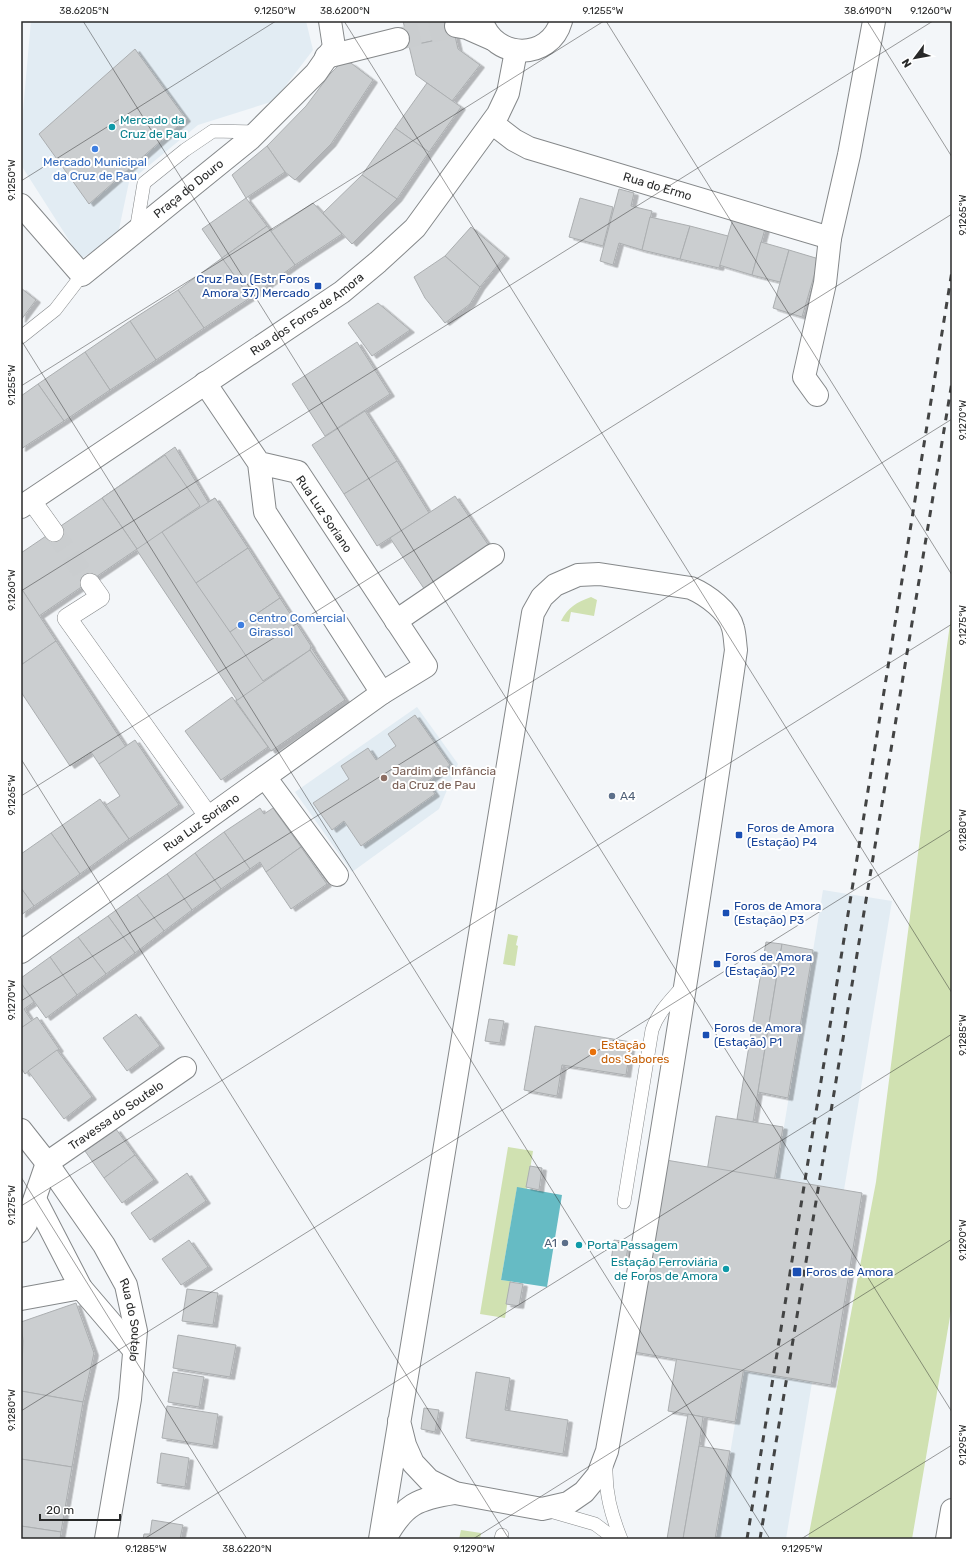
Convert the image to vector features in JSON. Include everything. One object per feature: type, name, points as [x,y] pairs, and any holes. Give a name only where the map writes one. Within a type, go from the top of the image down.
[{"type":"main road","name":"Praça do Douro","points":[[82,275],[258,132],[316,73],[334,47],[330,21]]},
{"type":"main road","points":[[456,26],[487,30],[503,47],[516,51],[530,51],[542,46],[552,38],[561,21]]},
{"type":"main road","points":[[817,395],[804,377],[825,283],[830,238],[849,155],[874,21]]},
{"type":"main road","points":[[326,57],[398,39]]},
{"type":"main road","name":"Rua dos Foros de Amora","points":[[26,504],[342,292],[415,228],[492,123],[508,93],[516,51]]},
{"type":"main road","name":"Rua do Ermo","points":[[492,123],[514,140],[529,148],[830,238]]},
{"type":"main road","points":[[21,204],[82,275]]},
{"type":"main road","points":[[205,383],[259,462],[265,512],[382,694]]},
{"type":"main road","name":"Rua Luz Soriano","points":[[21,952],[382,694],[426,666],[298,472],[259,462]]},
{"type":"main road","points":[[396,621],[493,555]]},
{"type":"main road","points":[[380,1539],[399,1421],[533,613],[542,597],[556,585],[578,575],[599,574],[691,588],[704,594],[719,607],[733,627],[736,650],[642,1255],[607,1451],[598,1475],[584,1492],[568,1503],[542,1509],[455,1493],[429,1480],[413,1463],[405,1445],[399,1421]]},
{"type":"main road","points":[[266,777],[337,875]]},
{"type":"main road","name":"Travessa do Soutelo","points":[[47,1163],[185,1068]]},
{"type":"main road","name":"Rua do Soutelo","points":[[21,1130],[47,1163],[104,1245],[126,1285],[136,1331],[130,1399],[106,1539]]},
{"type":"main road","points":[[21,1231],[35,1199],[47,1163]]},
{"type":"main road","points":[[35,1199],[81,1288],[134,1350]]},
{"type":"main road","points":[[21,1299],[81,1288]]},
{"type":"main road","points":[[385,1539],[395,1521],[406,1508],[429,1497],[455,1493]]},
{"type":"main road","points":[[947,1539],[952,1510]]},
{"type":"street","points":[[26,504],[54,532]]},
{"type":"street","points":[[90,584],[100,597],[67,618],[209,817]]},
{"type":"lane","points":[[136,231],[144,184],[185,150],[213,131],[258,132]]},
{"type":"lane","points":[[21,337],[55,310],[82,275]]},
{"type":"lane","points":[[624,1202],[652,1030],[655,1020],[685,984]]},
{"type":"lane","points":[[607,1451],[606,1481],[608,1503],[621,1539]]},
{"type":"lane","points":[[542,1509],[576,1517],[595,1524],[615,1539]]},
{"type":"shaded area","name":"Mercado Municipal da Cruz de Pau","points":[[31,21],[306,21],[313,50],[274,101],[198,125],[129,182],[118,234],[81,259],[21,165],[21,133]]},
{"type":"shaded area","name":"Jardim de Infância da Cruz de Pau","points":[[417,707],[458,764],[439,809],[352,872],[295,792]]},
{"type":"shaded area","points":[[823,890],[892,901],[786,1539],[716,1539]]},
{"type":"green space","points":[[591,597],[597,600],[594,616],[571,612],[569,622],[561,621],[566,612],[573,606]]},
{"type":"green space","points":[[952,610],[952,1305],[912,1539],[808,1539],[876,1182],[921,830]]},
{"type":"green space","points":[[508,934],[518,936],[515,966],[503,964]]},
{"type":"green space","points":[[508,1147],[533,1151],[527,1189],[517,1188],[501,1280],[511,1281],[505,1318],[480,1314]]},
{"type":"green space","points":[[461,1530],[481,1533],[480,1539],[459,1539]]},
{"type":"water","points":[[517,1187],[562,1195],[547,1287],[501,1280]]},
{"type":"building","points":[[403,21],[452,21],[455,36],[409,46]]},
{"type":"building","points":[[455,36],[458,49],[480,65],[452,101],[416,75],[409,46]]},
{"type":"building","name":"Mercado da Cruz de Pau","points":[[135,49],[186,119],[89,204],[39,134]]},
{"type":"building","points":[[351,63],[373,80],[331,144],[295,180],[285,172],[267,146],[306,106],[330,74],[340,64]]},
{"type":"building","points":[[427,83],[461,107],[429,152],[395,128]]},
{"type":"building","points":[[395,128],[429,152],[397,199],[362,175]]},
{"type":"building","points":[[267,146],[285,172],[246,198],[232,175]]},
{"type":"building","points":[[362,175],[397,199],[352,244],[323,213]]},
{"type":"building","points":[[619,189],[634,193],[631,206],[652,211],[642,250],[619,243],[613,265],[600,261]]},
{"type":"building","points":[[246,198],[267,226],[222,258],[202,229]]},
{"type":"building","points":[[580,198],[613,207],[603,246],[569,237]]},
{"type":"building","points":[[313,203],[342,234],[295,265],[271,231]]},
{"type":"building","points":[[650,217],[690,226],[680,259],[642,250]]},
{"type":"building","points":[[733,219],[765,229],[752,275],[719,265]]},
{"type":"building","points":[[267,226],[295,265],[250,298],[222,258]]},
{"type":"building","points":[[690,226],[728,236],[719,268],[680,259]]},
{"type":"building","points":[[471,227],[505,256],[480,287],[445,256]]},
{"type":"building","points":[[761,242],[789,250],[780,282],[752,275]]},
{"type":"building","points":[[789,250],[819,259],[802,317],[773,308]]},
{"type":"building","points":[[445,256],[480,287],[470,304],[445,323],[425,298],[414,277]]},
{"type":"building","points":[[222,258],[250,298],[204,328],[178,290]]},
{"type":"building","points":[[21,288],[36,300],[21,320]]},
{"type":"building","points":[[178,290],[204,328],[156,360],[130,321]]},
{"type":"building","points":[[378,303],[410,330],[372,356],[348,323]]},
{"type":"building","points":[[130,321],[156,360],[110,390],[85,352]]},
{"type":"building","points":[[357,342],[390,394],[325,436],[292,384]]},
{"type":"building","points":[[85,352],[110,390],[64,421],[38,384]]},
{"type":"building","points":[[38,384],[64,421],[21,449],[21,396]]},
{"type":"building","points":[[365,411],[397,461],[344,494],[312,445]]},
{"type":"building","name":"Centro Comercial Girassol","points":[[175,447],[208,502],[215,498],[345,700],[271,751],[102,498]]},
{"type":"building","points":[[165,455],[200,506],[137,549],[102,498]]},
{"type":"building","points":[[397,461],[429,513],[377,546],[344,494]]},
{"type":"building","points":[[455,496],[489,546],[425,590],[390,538]]},
{"type":"building","points":[[102,498],[137,549],[39,616],[21,588],[21,553]]},
{"type":"building","points":[[215,498],[248,548],[196,583],[162,532]]},
{"type":"building","points":[[248,548],[280,598],[230,632],[196,583]]},
{"type":"building","points":[[21,588],[56,641],[21,665]]},
{"type":"building","points":[[280,598],[311,646],[310,650],[263,681],[230,632]]},
{"type":"building","points":[[56,641],[126,747],[99,764],[91,752],[70,766],[21,692],[21,665]]},
{"type":"building","points":[[310,650],[345,700],[271,751],[236,701]]},
{"type":"building","points":[[232,697],[268,747],[221,780],[185,731]]},
{"type":"building","name":"Jardim de Infância da Cruz de Pau","points":[[415,715],[450,765],[427,782],[435,794],[361,846],[344,821],[332,830],[313,803],[349,779],[341,766],[368,748],[376,760],[396,746],[388,734]]},
{"type":"building","points":[[135,740],[179,805],[129,839],[106,805],[120,796],[99,764]]},
{"type":"building","points":[[100,799],[129,839],[80,874],[51,833]]},
{"type":"building","points":[[260,808],[264,814],[273,808],[301,847],[266,872],[260,862],[250,869],[224,832]]},
{"type":"building","points":[[224,832],[250,869],[221,889],[195,853]]},
{"type":"building","points":[[51,833],[80,874],[34,906],[21,888],[21,854]]},
{"type":"building","points":[[301,847],[327,884],[291,909],[266,872]]},
{"type":"building","points":[[195,853],[221,889],[192,910],[167,874]]},
{"type":"building","points":[[167,874],[192,910],[164,931],[137,895]]},
{"type":"building","points":[[21,888],[34,906],[21,915]]},
{"type":"building","points":[[137,895],[164,931],[135,953],[108,916]]},
{"type":"building","points":[[108,916],[135,953],[106,974],[78,937]]},
{"type":"building","points":[[78,937],[106,974],[77,995],[50,957]]},
{"type":"building","points":[[766,942],[782,944],[753,1122],[737,1119]]},
{"type":"building","points":[[782,944],[813,950],[788,1098],[758,1092]]},
{"type":"building","points":[[50,957],[77,995],[46,1018],[21,983],[21,978]]},
{"type":"building","points":[[21,983],[34,1002],[24,1009],[32,1021],[21,1028]]},
{"type":"building","points":[[136,1014],[160,1046],[127,1071],[103,1038]]},
{"type":"building","points":[[37,1017],[59,1049],[25,1074],[21,1068],[21,1028]]},
{"type":"building","points":[[489,1019],[504,1021],[500,1043],[485,1041]]},
{"type":"building","points":[[535,1026],[631,1042],[626,1075],[562,1065],[557,1096],[524,1090]]},
{"type":"building","points":[[57,1050],[92,1097],[64,1119],[28,1071]]},
{"type":"building","name":"Estação Ferroviária de Foros de Amora","points":[[716,1116],[783,1127],[735,1422],[668,1411]]},
{"type":"building","points":[[116,1129],[135,1155],[104,1178],[85,1151]]},
{"type":"building","points":[[135,1155],[154,1180],[122,1203],[104,1178]]},
{"type":"building","points":[[654,1158],[862,1193],[831,1385],[622,1350]]},
{"type":"building","points":[[530,1166],[542,1168],[539,1190],[526,1187]]},
{"type":"building","points":[[187,1173],[206,1201],[150,1240],[131,1213]]},
{"type":"building","points":[[189,1240],[208,1267],[181,1285],[162,1259]]},
{"type":"building","points":[[614,1240],[629,1242],[625,1264],[611,1261]]},
{"type":"building","points":[[510,1282],[523,1284],[519,1306],[506,1304]]},
{"type":"building","points":[[187,1289],[218,1293],[213,1325],[182,1321]]},
{"type":"building","points":[[76,1303],[94,1353],[83,1402],[21,1391],[23,1341],[21,1322]]},
{"type":"building","points":[[178,1335],[236,1345],[230,1377],[173,1368]]},
{"type":"building","points":[[173,1372],[204,1377],[199,1407],[168,1402]]},
{"type":"building","points":[[476,1372],[510,1378],[505,1410],[568,1420],[563,1454],[466,1438]]},
{"type":"building","points":[[21,1391],[83,1402],[72,1467],[21,1459]]},
{"type":"building","points":[[167,1406],[218,1414],[213,1446],[162,1438]]},
{"type":"building","points":[[424,1408],[439,1410],[435,1432],[421,1429]]},
{"type":"building","points":[[688,1414],[703,1417],[699,1446],[683,1539],[667,1539]]},
{"type":"building","points":[[699,1446],[730,1451],[715,1539],[683,1539]]},
{"type":"building","points":[[161,1453],[189,1458],[185,1487],[157,1483]]},
{"type":"building","points":[[21,1459],[72,1467],[61,1532],[21,1526]]},
{"type":"building","points":[[152,1520],[183,1525],[180,1539],[143,1539],[144,1534],[150,1534]]},
{"type":"building","points":[[21,1526],[61,1532],[60,1539],[21,1539]]},
{"type":"tunnel","points":[[398,39],[456,26]]},
{"type":"tunnel","points":[[54,532],[90,583]]},
{"type":"railway","points":[[747,1539],[952,271]]},
{"type":"railway","points":[[760,1539],[952,382]]},
{"type":"place","name":"Mercado da Cruz de Pau","points":[[112,127]]},
{"type":"place","name":"Mercado Municipal da Cruz de Pau","points":[[95,149]]},
{"type":"place","name":"Cruz Pau (Estr Foros Amora 37) Mercado","points":[[318,286]]},
{"type":"place","name":"Centro Comercial Girassol","points":[[241,625]]},
{"type":"place","name":"Jardim de Infância da Cruz de Pau","points":[[384,778]]},
{"type":"place","name":"A4","points":[[612,796]]},
{"type":"place","name":"Foros de Amora (Estação) P4","points":[[739,835]]},
{"type":"place","name":"Foros de Amora (Estação) P3","points":[[726,913]]},
{"type":"place","name":"Foros de Amora (Estação) P2","points":[[717,964]]},
{"type":"place","name":"Foros de Amora (Estação) P1","points":[[706,1035]]},
{"type":"place","name":"Estação dos Sabores","points":[[593,1052]]},
{"type":"place","name":"A1","points":[[565,1243]]},
{"type":"place","name":"Porta Passagem","points":[[579,1245]]},
{"type":"place","name":"Estação Ferroviária de Foros de Amora","points":[[726,1269]]},
{"type":"place","name":"Foros de Amora","points":[[797,1272]]}]
